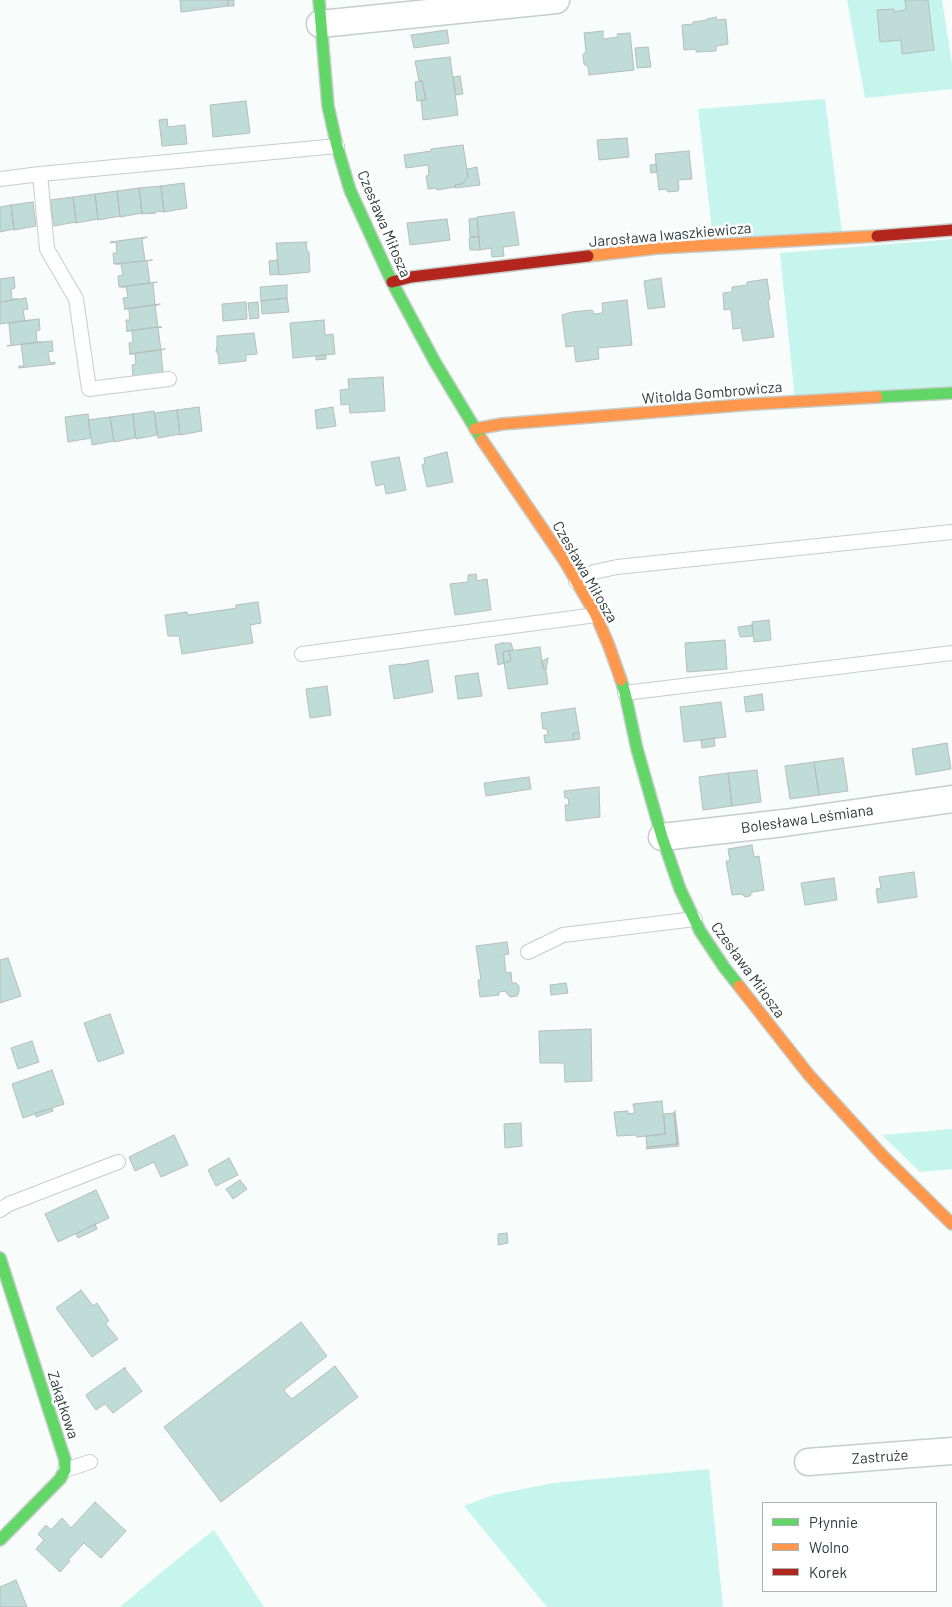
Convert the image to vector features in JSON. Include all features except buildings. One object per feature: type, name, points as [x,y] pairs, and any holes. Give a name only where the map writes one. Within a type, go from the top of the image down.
[{"type":"street","points":[[320,12],[556,0]]},
{"type":"street","name":"Czesława Miłosza","points":[[320,12],[328,106],[350,190],[392,282],[435,362],[475,429],[559,552],[596,614],[625,693],[640,758],[662,837],[680,889],[700,931],[724,967],[809,1075],[883,1156],[952,1224]]},
{"type":"street","name":"Jarosława Iwaszkiewicza","points":[[392,282],[411,277],[658,248],[899,235],[952,230]]},
{"type":"street","name":"Witolda Gombrowicza","points":[[475,429],[502,424],[754,404],[952,393]]},
{"type":"street","name":"Bolesława Leśmiana","points":[[662,837],[784,823],[952,799]]},
{"type":"street","name":"Zakątkowa","points":[[0,1258],[59,1438],[65,1460],[65,1470]]},
{"type":"street","name":"Zastruże","points":[[808,1462],[952,1451]]},
{"type":"street","points":[[0,1540],[60,1479],[65,1470]]},
{"type":"lane","points":[[0,179],[337,146]]},
{"type":"lane","points":[[40,174],[48,249],[76,299],[89,389],[169,379]]},
{"type":"lane","points":[[576,581],[594,572],[616,567],[952,532]]},
{"type":"lane","points":[[302,654],[596,614]]},
{"type":"lane","points":[[625,693],[952,653]]},
{"type":"lane","points":[[528,952],[563,936],[695,919]]},
{"type":"lane","points":[[0,1210],[9,1204],[118,1162]]},
{"type":"lane","points":[[65,1470],[90,1462]]},
{"type":"green space","points":[[847,0],[942,0],[952,64],[952,89],[865,98]]},
{"type":"green space","points":[[825,99],[842,232],[713,239],[698,109]]},
{"type":"green space","points":[[952,239],[952,390],[795,400],[780,253]]},
{"type":"green space","points":[[952,1129],[952,1169],[920,1172],[882,1135]]},
{"type":"green space","points":[[709,1469],[723,1607],[547,1607],[464,1506],[493,1495],[553,1483]]},
{"type":"green space","points":[[214,1530],[264,1607],[120,1607],[175,1561]]},
{"type":"traffic: fast","points":[[319,0],[328,106],[350,190],[392,282],[435,362],[482,440]]},
{"type":"traffic: fast","points":[[877,397],[952,393]]},
{"type":"traffic: fast","points":[[621,680],[637,749],[662,837],[680,889],[700,931],[739,986]]},
{"type":"traffic: fast","points":[[0,1258],[65,1460],[65,1470],[60,1479],[0,1540]]},
{"type":"traffic: slow","points":[[588,256],[658,248],[877,236]]},
{"type":"traffic: slow","points":[[475,429],[502,424],[754,404],[877,397]]},
{"type":"traffic: slow","points":[[482,440],[564,560],[596,615],[621,680]]},
{"type":"traffic: slow","points":[[739,986],[809,1075],[883,1156],[952,1224]]},
{"type":"traffic: jam","points":[[877,236],[952,230]]},
{"type":"traffic: jam","points":[[392,282],[411,277],[588,256]]}]
